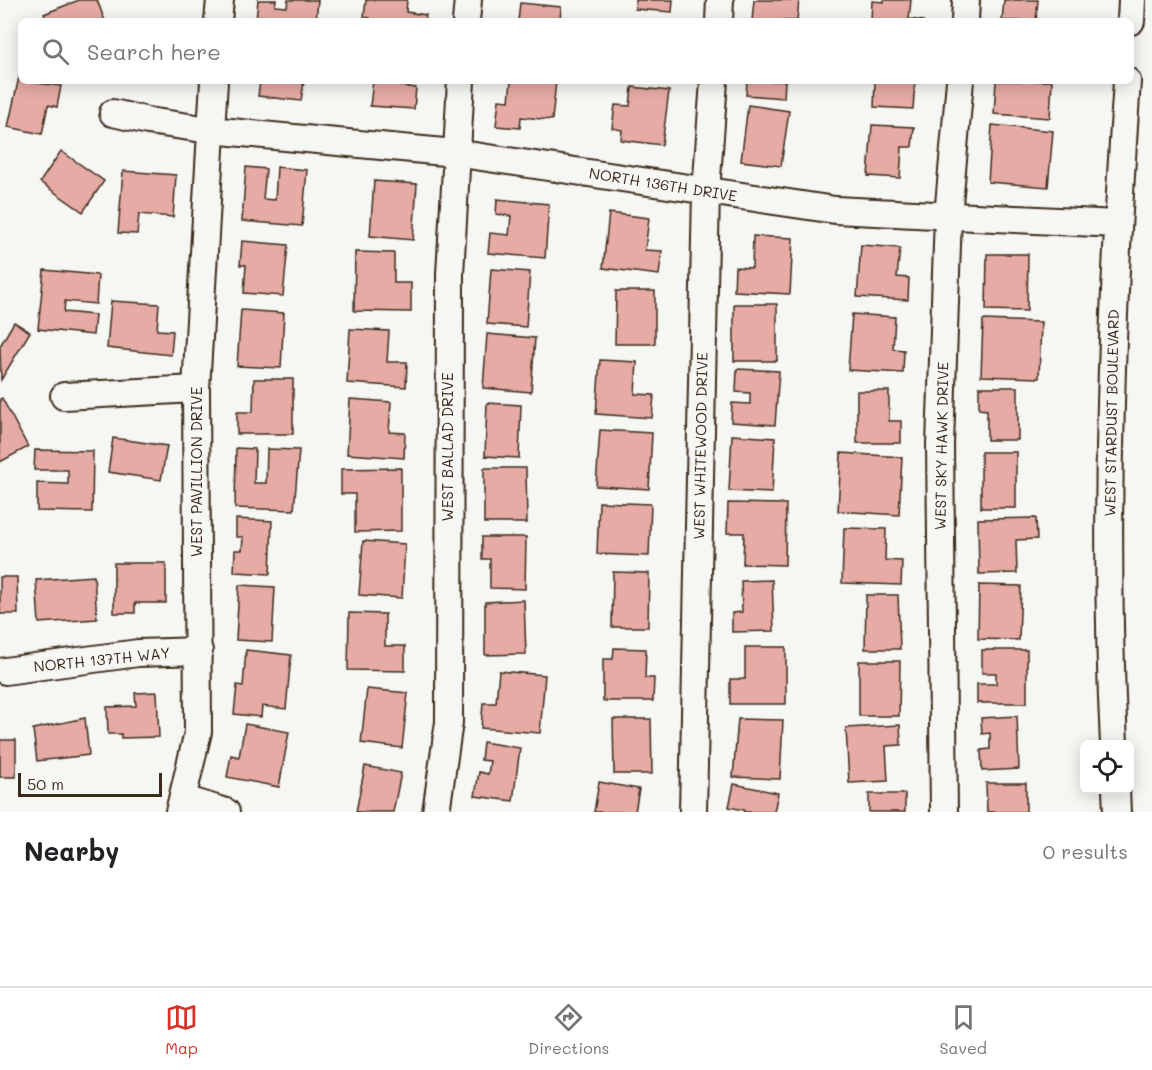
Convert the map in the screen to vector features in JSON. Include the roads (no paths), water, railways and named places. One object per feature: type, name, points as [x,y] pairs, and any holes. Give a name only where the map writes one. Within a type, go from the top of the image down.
[{"type":"street","points":[[218,18],[220,0]]},
{"type":"street","points":[[466,18],[468,0]]},
{"type":"street","points":[[718,18],[720,0]]},
{"type":"street","points":[[965,18],[966,0]]},
{"type":"street","points":[[1131,18],[1132,0]]},
{"type":"street","name":"WEST PAVILLION DRIVE","points":[[182,805],[198,732],[196,389],[214,84]]},
{"type":"street","name":"WEST BALLAD DRIVE","points":[[436,812],[448,722],[450,274],[455,153],[461,84]]},
{"type":"street","name":"WEST WHITEWOOD DRIVE","points":[[693,812],[706,192],[714,84]]},
{"type":"street","name":"WEST SKY HAWK DRIVE","points":[[944,812],[940,445],[948,216],[960,84]]},
{"type":"street","name":"WEST STARDUST BOULEVARD","points":[[1114,740],[1110,663],[1112,358],[1126,84]]},
{"type":"street","points":[[113,113],[210,130]]},
{"type":"street","name":"NORTH 136TH DRIVE","points":[[210,130],[455,153],[835,210],[1117,224]]},
{"type":"street","points":[[64,396],[196,389]]},
{"type":"street","name":"NORTH 137TH WAY","points":[[5,671],[138,653],[199,651]]},
{"type":"street","points":[[1116,794],[1117,812]]},
{"type":"street","points":[[182,805],[226,812]]}]
